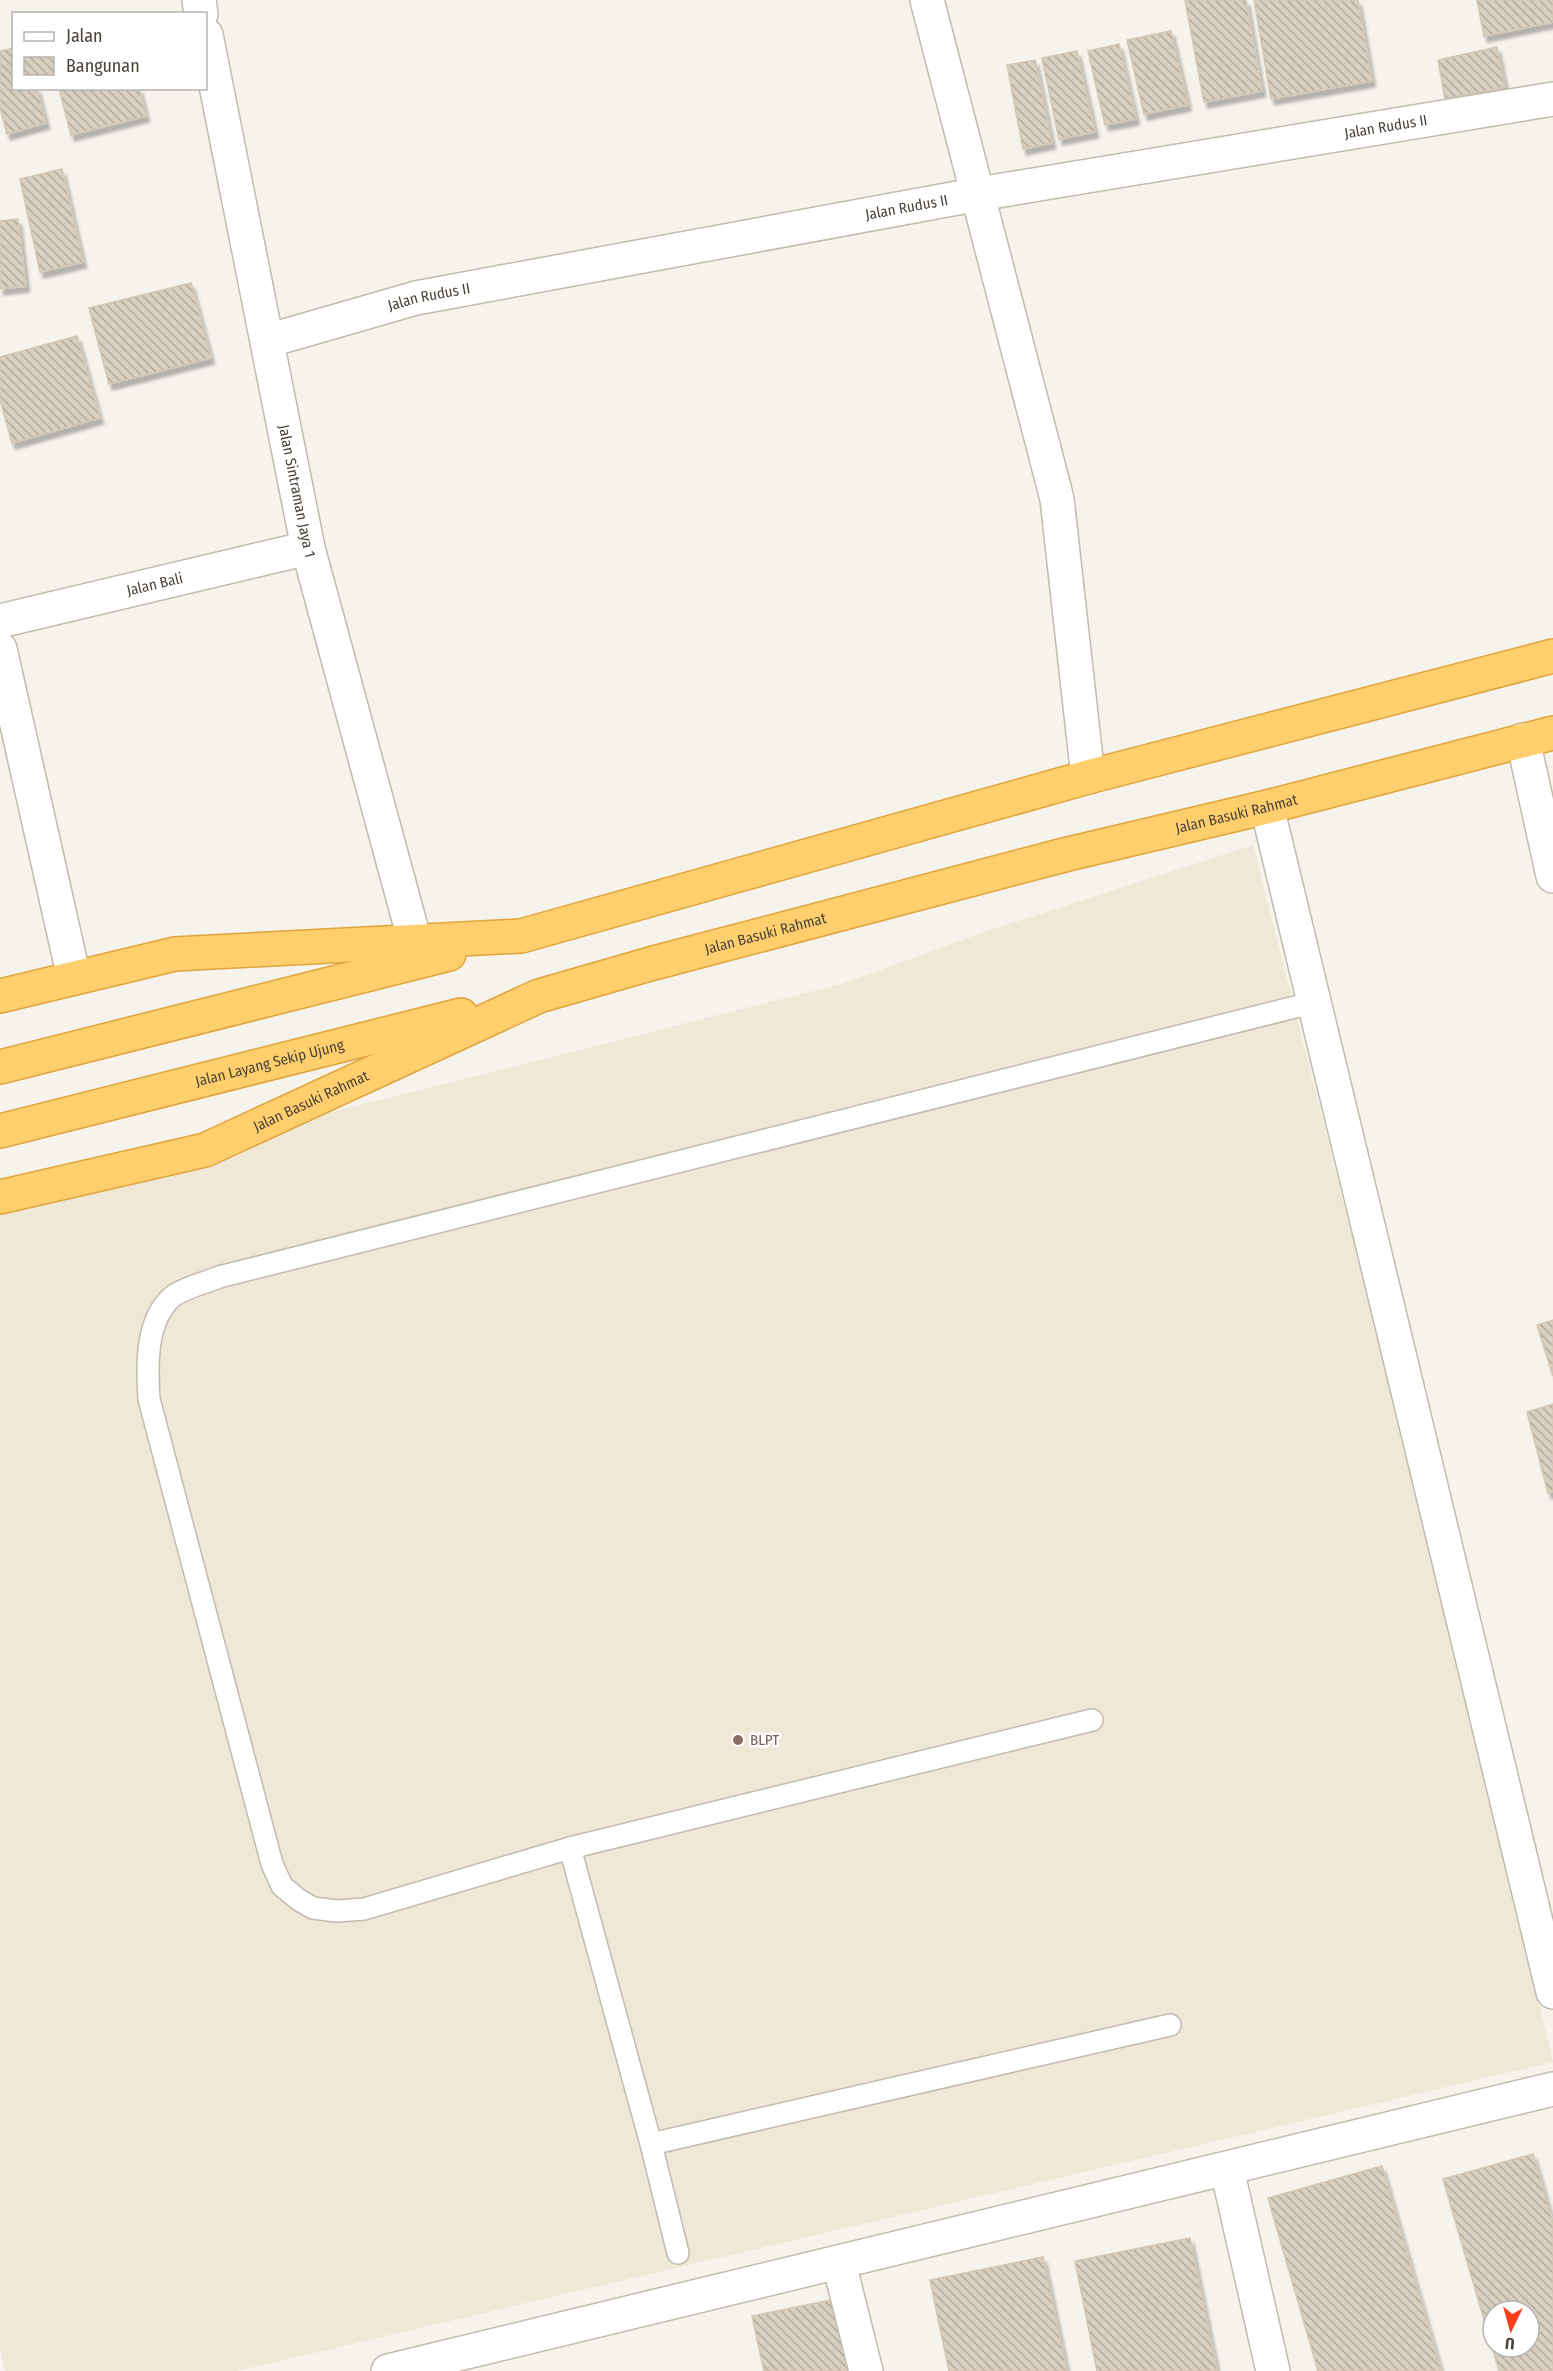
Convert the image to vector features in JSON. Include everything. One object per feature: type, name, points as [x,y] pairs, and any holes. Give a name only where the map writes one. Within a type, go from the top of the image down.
[{"type":"highway","points":[[0,1067],[521,936],[1088,777],[1553,656]]},
{"type":"highway","name":"Jalan Basuki Rahmat","points":[[0,1197],[205,1150],[539,996],[650,964],[1068,854],[1268,807],[1538,736]]},
{"type":"highway","points":[[0,996],[175,954],[521,936]]},
{"type":"highway","name":"Jalan Layang Sekip Ujung","points":[[0,1131],[539,996]]},
{"type":"street","points":[[927,0],[1057,499],[1088,777]]},
{"type":"street","name":"Jalan Sintraman Jaya 1","points":[[207,40],[308,548],[415,942]]},
{"type":"street","name":"Jalan Rudus II","points":[[267,340],[416,298],[979,194],[1553,99]]},
{"type":"street","name":"Jalan Bali","points":[[0,621],[308,548]]},
{"type":"street","points":[[0,649],[74,978]]},
{"type":"street","points":[[1538,736],[1553,876]]},
{"type":"street","points":[[1268,807],[1553,1992]]},
{"type":"street","points":[[388,2371],[469,2362],[688,2289],[839,2263],[1553,2089]]},
{"type":"street","points":[[1227,2169],[1273,2371]]},
{"type":"street","points":[[839,2263],[866,2371]]},
{"type":"lane","points":[[1092,1720],[570,1848],[364,1908],[337,1911],[313,1908],[282,1886],[272,1864],[149,1398],[149,1348],[156,1321],[172,1297],[219,1277],[1315,1002]]},
{"type":"lane","points":[[570,1848],[651,2144],[678,2253]]},
{"type":"lane","points":[[651,2144],[1170,2025]]},
{"type":"shaded area","name":"BLPT","points":[[1253,845],[1398,1417],[1553,2062],[237,2371],[5,2371],[0,2349],[0,1195],[842,984],[981,933]]},
{"type":"building","points":[[1185,0],[1246,0],[1262,91],[1204,102]]},
{"type":"building","points":[[1254,0],[1358,0],[1372,81],[1271,99]]},
{"type":"building","points":[[1477,0],[1553,0],[1553,22],[1484,36]]},
{"type":"building","points":[[1171,31],[1188,105],[1144,114],[1127,40]]},
{"type":"building","points":[[1119,44],[1136,119],[1105,125],[1088,51]]},
{"type":"building","points":[[1497,47],[1505,87],[1445,99],[1438,60]]},
{"type":"building","points":[[12,48],[12,90],[38,90],[46,123],[7,134],[0,108],[0,51]]},
{"type":"building","points":[[1077,51],[1095,132],[1059,139],[1042,58]]},
{"type":"building","points":[[1035,60],[1052,143],[1023,149],[1007,65]]},
{"type":"building","points":[[60,90],[140,90],[146,116],[71,135]]},
{"type":"building","points":[[62,169],[83,262],[40,272],[20,179]]},
{"type":"building","points":[[18,219],[26,286],[0,289],[0,221]]},
{"type":"building","points":[[191,283],[211,358],[109,384],[89,308]]},
{"type":"building","points":[[77,336],[100,418],[12,443],[0,400],[0,357]]},
{"type":"building","points":[[1553,1320],[1553,1376],[1537,1325]]},
{"type":"building","points":[[1553,1404],[1553,1492],[1548,1493],[1527,1412]]},
{"type":"building","points":[[1533,2154],[1553,2222],[1553,2371],[1499,2371],[1496,2359],[1541,2359],[1541,2299],[1481,2299],[1481,2309],[1443,2179]]},
{"type":"building","points":[[1382,2166],[1441,2371],[1318,2371],[1268,2198]]},
{"type":"building","points":[[1190,2238],[1217,2371],[1097,2371],[1075,2261]]},
{"type":"building","points":[[1043,2257],[1067,2371],[949,2371],[930,2280]]},
{"type":"building","points":[[841,2298],[856,2371],[764,2371],[752,2316]]},
{"type":"place","name":"BLPT","points":[[738,1740]]}]
